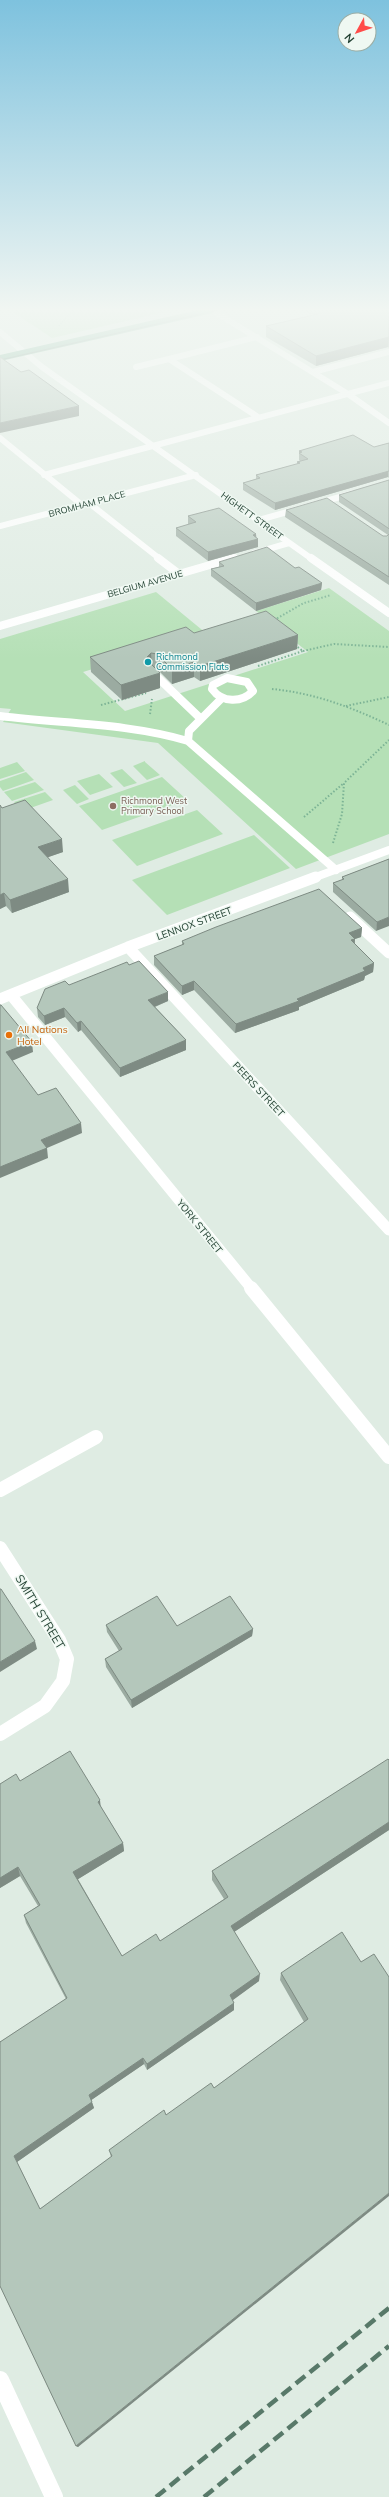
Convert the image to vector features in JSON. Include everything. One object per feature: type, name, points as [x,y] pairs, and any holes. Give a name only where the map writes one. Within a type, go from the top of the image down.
[{"type":"street","name":"HIGHETT STREET","points":[[129,427],[389,613]]},
{"type":"street","points":[[44,474],[225,427]]},
{"type":"street","points":[[0,438],[44,474],[179,574]]},
{"type":"street","name":"BROMHAM PLACE","points":[[0,526],[196,475]]},
{"type":"street","points":[[259,520],[358,491]]},
{"type":"street","points":[[328,500],[337,506]]},
{"type":"street","name":"BELGIUM AVENUE","points":[[0,626],[289,542]]},
{"type":"street","points":[[379,606],[389,603]]},
{"type":"street","points":[[153,673],[200,718]]},
{"type":"street","points":[[188,741],[189,731],[200,718],[222,698]]},
{"type":"street","points":[[0,716],[128,728],[166,734],[188,741],[336,870]]},
{"type":"street","name":"LENNOX STREET","points":[[5,997],[128,947],[389,850]]},
{"type":"street","points":[[309,880],[319,889]]},
{"type":"street","points":[[342,910],[389,953]]},
{"type":"street","name":"PEERS STREET","points":[[128,947],[389,1230]]},
{"type":"street","name":"YORK STREET","points":[[5,997],[389,1457]]},
{"type":"street","points":[[0,1490],[96,1437]]},
{"type":"street","name":"SMITH STREET","points":[[0,1548],[64,1651],[66,1667],[62,1681],[56,1693],[45,1706],[0,1734]]},
{"type":"street","points":[[0,2380],[54,2497]]},
{"type":"path","points":[[272,621],[304,603],[333,594]]},
{"type":"path","points":[[276,623],[278,617]]},
{"type":"path","points":[[292,642],[304,651]]},
{"type":"path","points":[[252,668],[304,651],[334,644],[389,647]]},
{"type":"path","points":[[270,688],[296,692],[346,706],[389,725]]},
{"type":"path","points":[[346,706],[389,696]]},
{"type":"path","points":[[302,818],[344,783],[389,740]]},
{"type":"path","points":[[331,849],[342,814],[344,783]]},
{"type":"green space","points":[[329,588],[389,631],[389,834],[296,869],[158,743],[3,722],[11,709],[0,708],[0,639],[156,592],[207,634],[83,672],[125,711],[308,652],[256,611]]},
{"type":"green space","points":[[145,761],[160,775],[147,780],[133,766]]},
{"type":"green space","points":[[17,762],[25,771],[0,779],[0,768]]},
{"type":"green space","points":[[122,769],[137,783],[124,787],[110,773]]},
{"type":"green space","points":[[26,772],[34,780],[3,791],[0,787],[0,781]]},
{"type":"green space","points":[[99,774],[113,787],[90,795],[77,781]]},
{"type":"green space","points":[[162,777],[187,800],[102,830],[79,806]]},
{"type":"green space","points":[[35,782],[44,790],[12,801],[4,792]]},
{"type":"green space","points":[[75,785],[89,799],[77,804],[63,790]]},
{"type":"green space","points":[[45,792],[53,800],[22,811],[14,802]]},
{"type":"green space","points":[[197,810],[223,834],[137,866],[112,840]]},
{"type":"green space","points":[[254,835],[290,868],[167,915],[132,880]]},
{"type":"building","points":[[353,435],[374,447],[389,443],[389,471],[275,503],[243,483],[260,478],[256,475],[300,463],[297,462],[308,459],[299,453],[302,452],[299,451]]},
{"type":"building","points":[[389,480],[389,529],[339,495]]},
{"type":"building","points":[[327,498],[383,536],[387,536],[389,534],[389,577],[286,510]]},
{"type":"building","points":[[219,508],[256,534],[253,535],[258,539],[208,552],[176,528],[196,522],[188,516]]},
{"type":"building","points":[[267,547],[295,568],[299,567],[322,583],[256,603],[211,569],[224,566],[219,562]]},
{"type":"building","points":[[266,611],[298,635],[200,666],[194,662],[172,669],[157,654],[151,653],[147,657],[147,660],[160,673],[121,685],[90,657],[186,627],[194,633]]},
{"type":"building","points":[[25,800],[62,839],[38,847],[68,879],[10,900],[4,893],[0,895],[0,805],[2,808]]},
{"type":"building","points":[[389,859],[389,917],[377,922],[333,883],[344,879],[342,877]]},
{"type":"building","points":[[319,889],[362,928],[349,933],[355,939],[351,940],[374,963],[363,968],[365,971],[297,999],[299,1001],[236,1024],[194,981],[182,986],[154,956],[184,944],[182,941],[216,927]]},
{"type":"building","points":[[139,961],[168,992],[148,1000],[186,1040],[120,1068],[81,1021],[77,1023],[64,1008],[44,1016],[37,1008],[45,989],[65,981],[69,985],[127,962],[129,965]]},
{"type":"building","points":[[0,1005],[32,1042],[6,1052],[38,1095],[56,1088],[81,1123],[41,1140],[47,1148],[0,1167]]},
{"type":"building","points":[[0,1589],[35,1641],[0,1662]]},
{"type":"building","points":[[157,1596],[177,1626],[230,1596],[253,1629],[131,1700],[105,1659],[122,1649],[106,1625]]},
{"type":"building","points":[[70,1751],[100,1800],[98,1802],[123,1843],[73,1872],[122,1956],[156,1934],[160,1941],[228,1897],[212,1871],[388,1759],[389,1760],[389,1822],[231,1926],[260,1974],[230,1995],[234,2003],[147,2064],[143,2058],[89,2095],[92,2102],[14,2156],[40,2209],[112,2156],[109,2150],[164,2110],[166,2115],[211,2083],[214,2088],[308,2019],[281,1973],[342,1932],[361,1962],[374,1954],[389,1977],[389,2193],[76,2446],[0,2286],[0,2042],[67,1998],[24,1915],[40,1905],[18,1867],[0,1878],[0,1784],[16,1774],[20,1781]]},
{"type":"railway","points":[[156,2497],[389,2308]]},
{"type":"railway","points":[[204,2497],[389,2346]]},
{"type":"place","name":"Richmond Commission Flats","points":[[148,662]]},
{"type":"place","name":"Richmond West Primary School","points":[[113,806]]},
{"type":"place","name":"All Nations Hotel","points":[[9,1035]]}]
